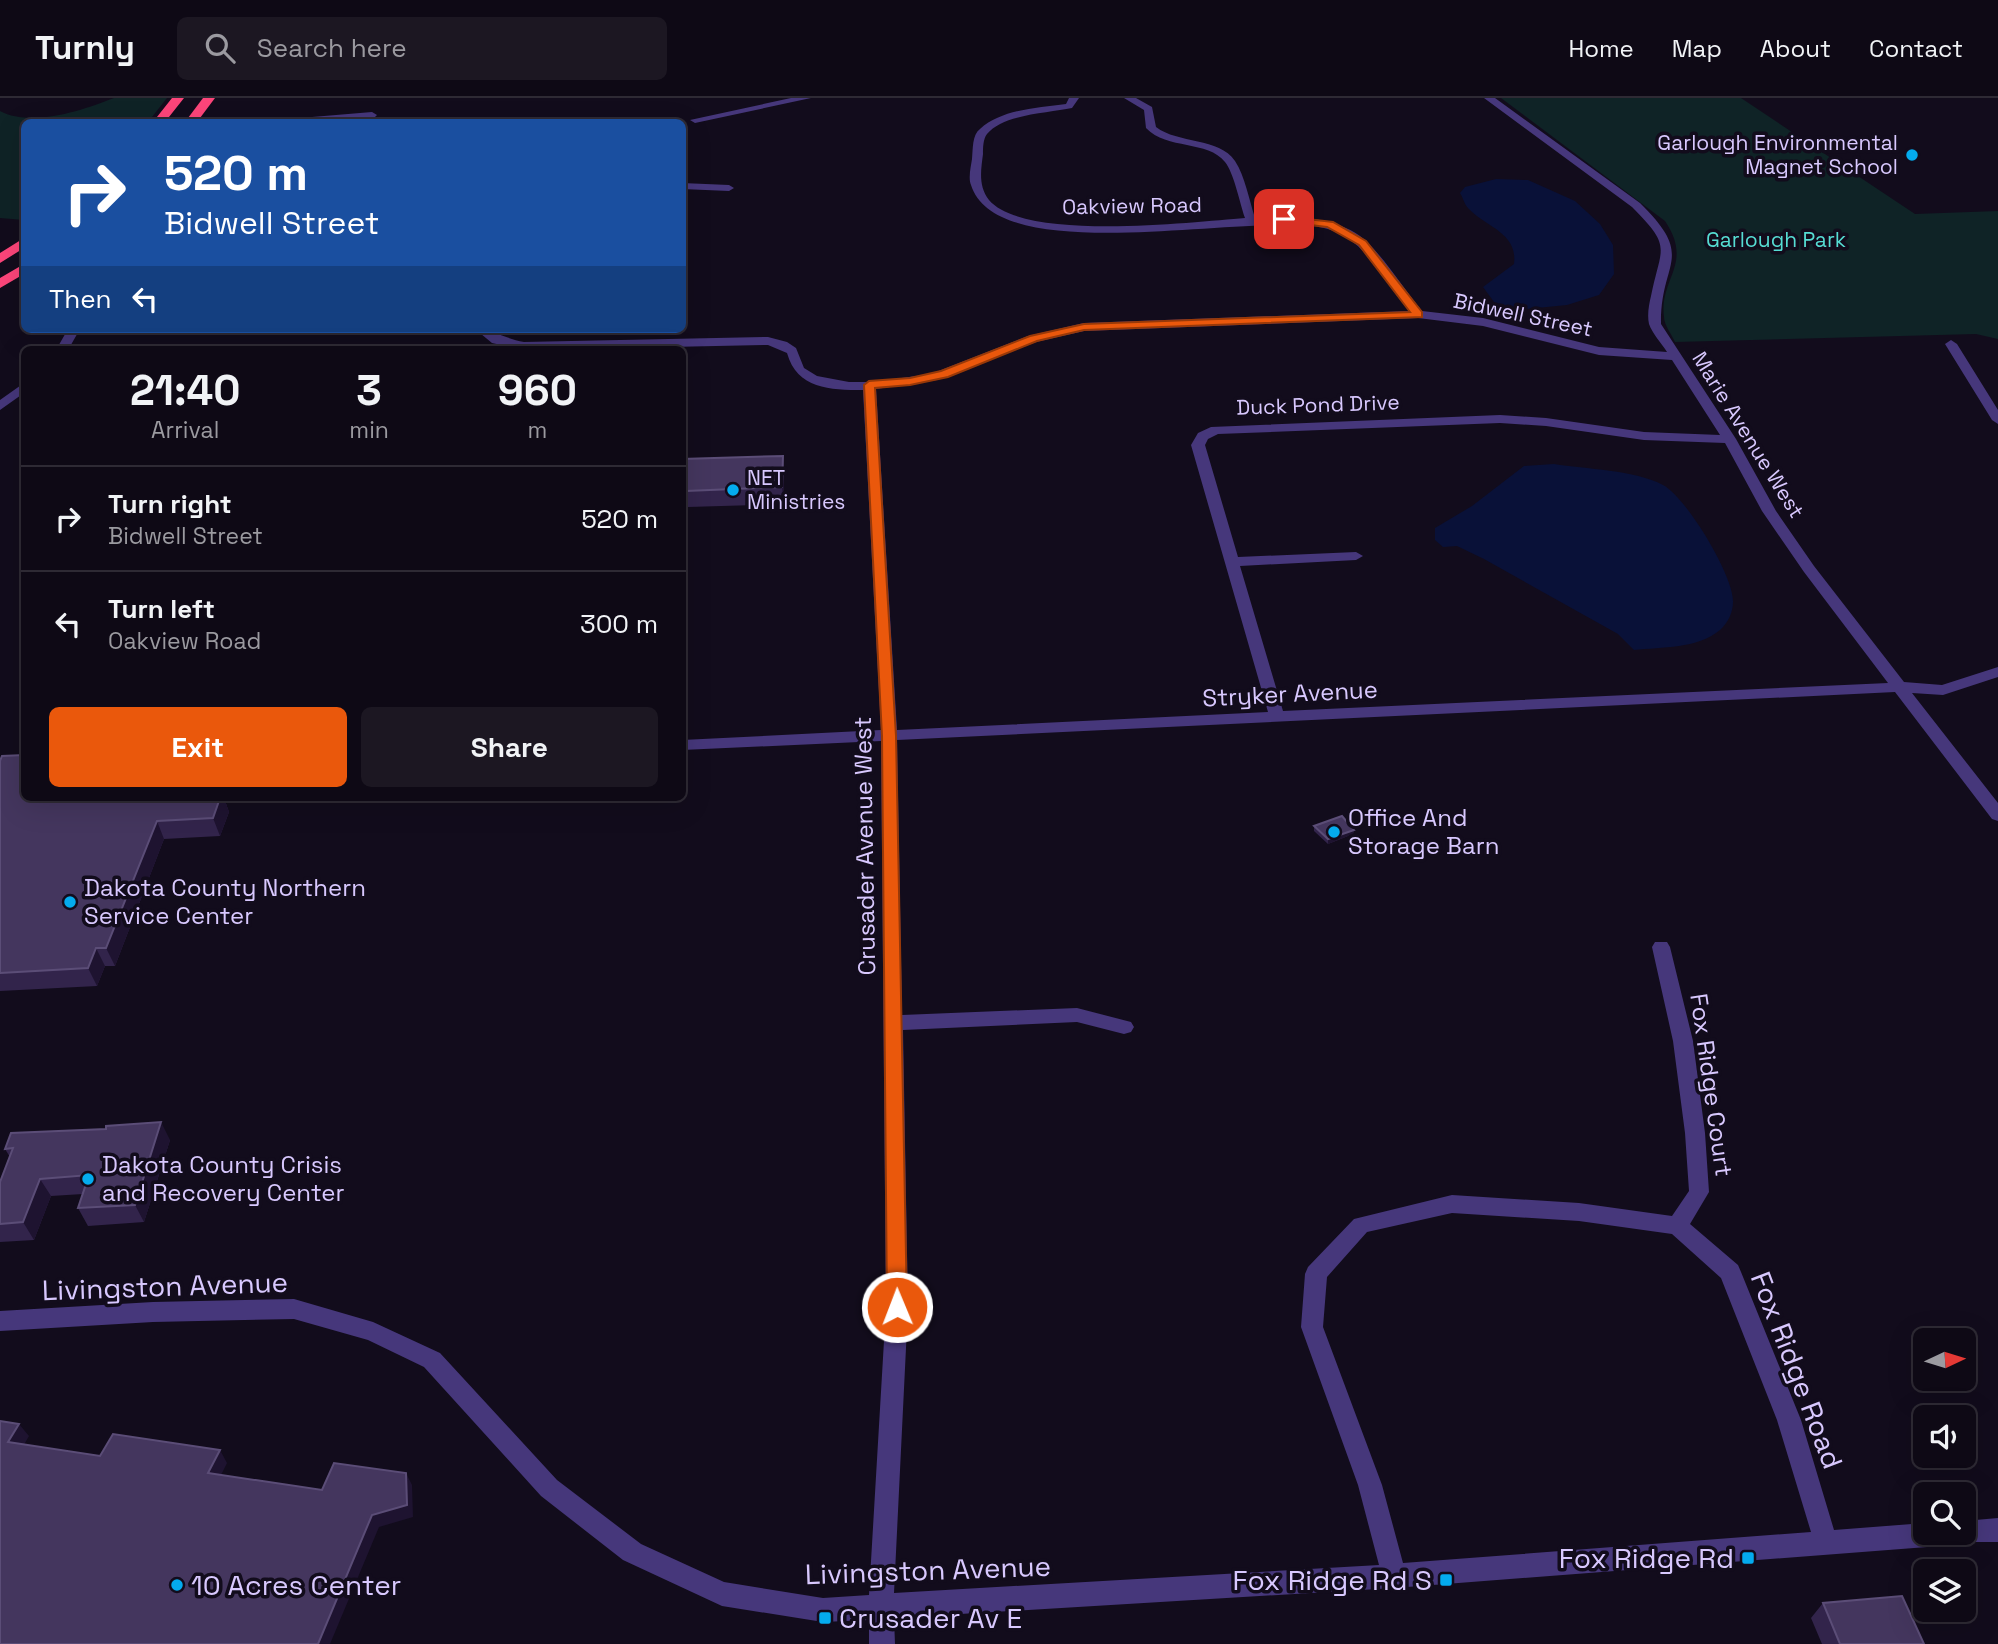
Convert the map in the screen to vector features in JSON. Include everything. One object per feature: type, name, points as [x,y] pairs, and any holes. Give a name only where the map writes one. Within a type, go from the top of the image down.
[{"type":"highway","points":[[161,119],[178,98]]},
{"type":"highway","points":[[193,119],[209,98]]},
{"type":"highway","points":[[0,258],[21,244]]},
{"type":"highway","points":[[0,284],[21,270]]},
{"type":"street","points":[[695,120],[806,98]]},
{"type":"street","name":"Oakview Road","points":[[1074,98],[1069,106],[1011,117],[983,131],[979,140],[975,184],[985,202],[1020,220],[1074,229],[1120,230],[1306,220],[1329,225],[1363,243],[1418,314]]},
{"type":"street","points":[[1129,98],[1149,109],[1151,128],[1157,135],[1171,141],[1208,147],[1225,155],[1231,162],[1251,221]]},
{"type":"street","name":"Marie Avenue West","points":[[1489,98],[1636,205],[1654,223],[1665,240],[1668,254],[1654,308],[1654,321],[1674,356],[1729,439],[1769,511],[1809,569],[1998,815]]},
{"type":"street","points":[[324,119],[372,115]]},
{"type":"street","points":[[686,186],[729,188]]},
{"type":"street","name":"Bidwell Street","points":[[487,333],[509,344],[524,346],[768,341],[792,351],[799,370],[812,379],[831,384],[869,385],[910,382],[944,374],[1034,338],[1084,327],[1418,314],[1483,322],[1599,351],[1674,356]]},
{"type":"street","points":[[471,339],[480,333]]},
{"type":"street","points":[[1951,344],[1998,420]]},
{"type":"street","name":"Crusader Avenue West","points":[[869,385],[889,736],[897,1307],[881,1606],[882,1644]]},
{"type":"street","points":[[0,406],[21,389]]},
{"type":"street","name":"Duck Pond Drive","points":[[1277,717],[1198,445],[1203,436],[1216,430],[1500,419],[1546,422],[1644,436],[1729,439]]},
{"type":"street","points":[[1232,562],[1356,556]]},
{"type":"street","name":"Stryker Avenue","points":[[686,746],[1900,687],[1943,690],[1998,672]]},
{"type":"street","name":"Fox Ridge Court","points":[[1661,947],[1683,1041],[1695,1133],[1699,1192],[1677,1226]]},
{"type":"street","points":[[893,1023],[1077,1015],[1124,1027]]},
{"type":"street","points":[[1394,1576],[1370,1485],[1312,1327],[1316,1274],[1362,1225],[1452,1204],[1579,1212],[1677,1226]]},
{"type":"street","name":"Fox Ridge Road","points":[[1677,1226],[1730,1272],[1789,1420],[1826,1543]]},
{"type":"street","name":"Livingston Avenue","points":[[0,1321],[153,1312],[294,1309],[373,1332],[432,1360],[549,1488],[632,1552],[722,1594],[823,1610],[1394,1576],[1913,1536]]},
{"type":"street","points":[[1976,1531],[1998,1530]]},
{"type":"green space","points":[[114,98],[167,98],[150,119],[21,119],[21,220],[0,218],[0,111],[13,116],[42,118]]},
{"type":"green space","name":"Garlough Park","points":[[1501,98],[1741,98],[1915,214],[1998,211],[1998,339],[1976,334],[1675,342],[1664,320],[1666,292],[1676,260],[1673,236],[1665,221]]},
{"type":"shaded area","points":[[1496,179],[1528,180],[1575,201],[1600,224],[1613,245],[1614,274],[1599,295],[1567,305],[1517,310],[1497,306],[1483,287],[1514,264],[1514,253],[1506,237],[1475,215],[1465,205],[1460,193],[1465,187]]},
{"type":"shaded area","points":[[1554,464],[1639,476],[1673,492],[1696,520],[1726,574],[1733,602],[1730,617],[1723,627],[1711,636],[1690,644],[1634,650],[1618,634],[1484,559],[1457,546],[1443,547],[1435,540],[1435,528],[1472,506],[1524,466]]},
{"type":"building","points":[[783,456],[782,487],[686,491],[686,459]]},
{"type":"building","name":"Dakota County Northern Service Center","points":[[21,755],[21,801],[219,801],[213,818],[157,821],[106,948],[96,948],[88,968],[0,973],[2,756]]},
{"type":"building","name":"Office And Storage Barn","points":[[1342,816],[1354,830],[1328,839],[1314,826]]},
{"type":"building","name":"Dakota County Crisis and Recovery Center","points":[[161,1122],[135,1205],[78,1208],[89,1175],[40,1179],[23,1222],[0,1224],[0,1182],[13,1148],[5,1149],[11,1133],[106,1129],[106,1126]]},
{"type":"building","name":"10 Acres Center","points":[[0,1421],[19,1424],[8,1442],[100,1456],[113,1434],[220,1450],[208,1473],[322,1490],[334,1463],[406,1473],[407,1505],[372,1515],[318,1644],[0,1644]]},
{"type":"building","points":[[1902,1596],[1924,1644],[1840,1644],[1823,1603]]},
{"type":"place","name":"Garlough Environmental Magnet School","points":[[1912,155]]},
{"type":"place","name":"NET Ministries","points":[[733,490]]},
{"type":"place","name":"Office And Storage Barn","points":[[1334,832]]},
{"type":"place","name":"Dakota County Northern Service Center","points":[[70,902]]},
{"type":"place","name":"Dakota County Crisis and Recovery Center","points":[[88,1179]]},
{"type":"place","name":"Fox Ridge Rd","points":[[1748,1558]]},
{"type":"place","name":"Fox Ridge Rd S","points":[[1446,1580]]},
{"type":"place","name":"10 Acres Center","points":[[177,1585]]},
{"type":"place","name":"Crusader Av E","points":[[825,1618]]},
{"type":"route","points":[[897,1307],[889,736],[869,385],[910,382],[944,374],[1034,338],[1084,327],[1418,314],[1363,243],[1329,225],[1284,219]]}]
